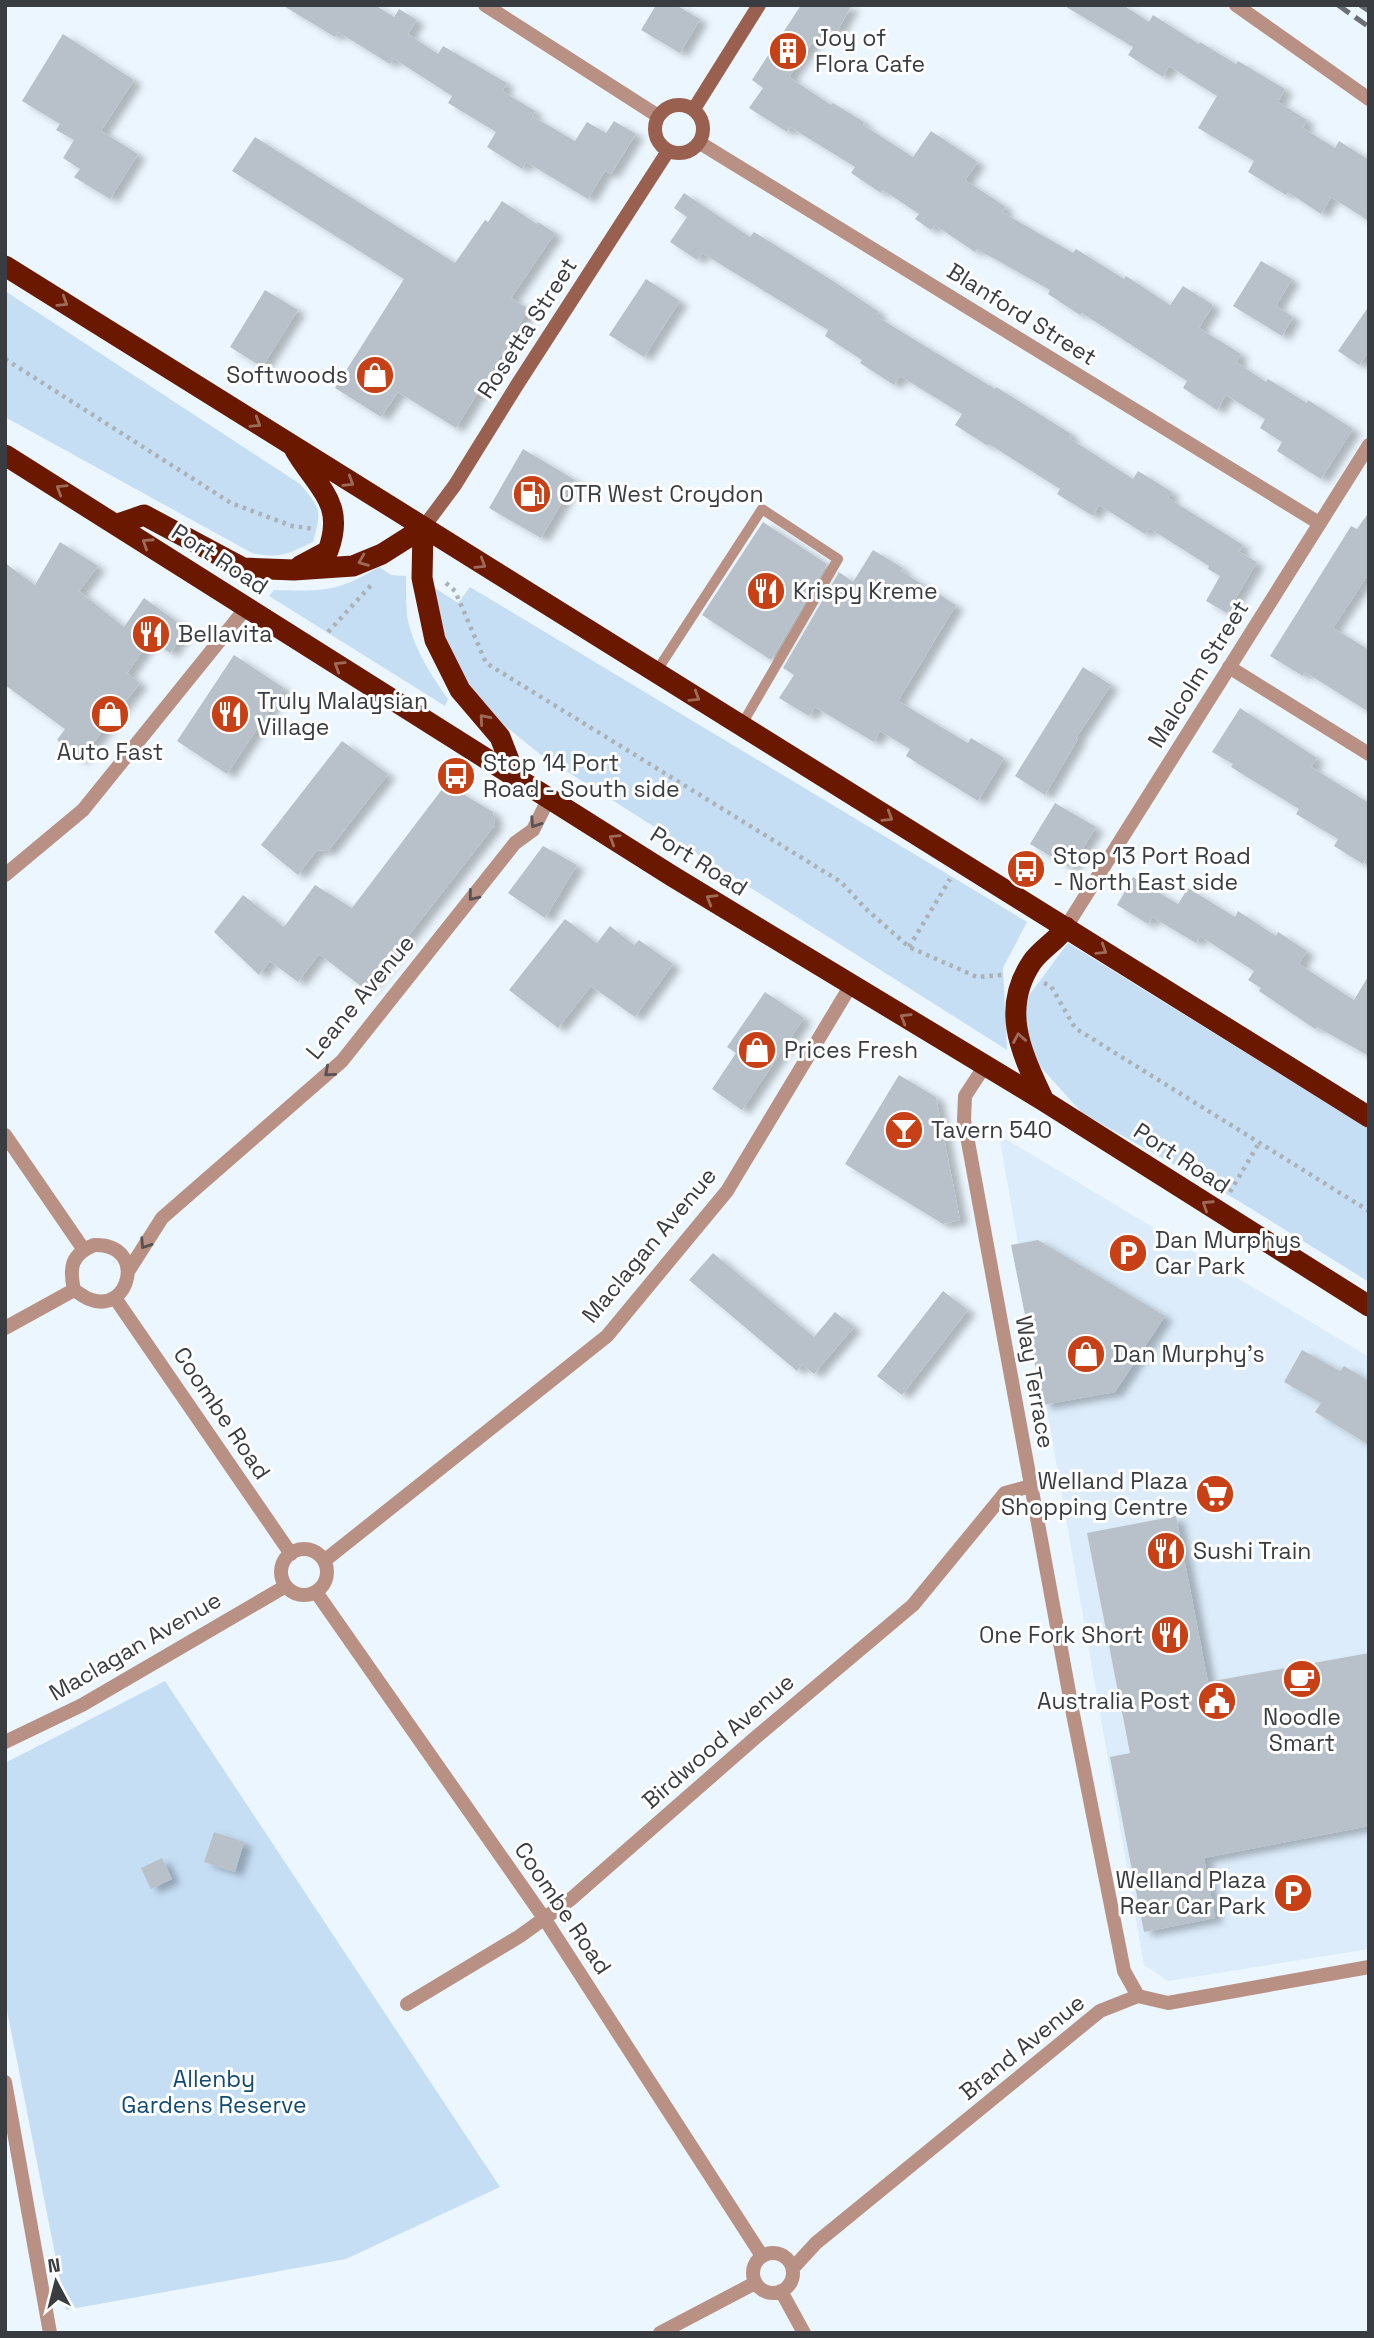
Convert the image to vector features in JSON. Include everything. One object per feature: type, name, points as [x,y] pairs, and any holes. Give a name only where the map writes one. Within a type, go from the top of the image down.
[{"type":"highway","points":[[5,266],[1369,1117]]},
{"type":"highway","points":[[292,445],[307,471],[330,498],[335,531],[328,551],[294,570]]},
{"type":"highway","name":"Port Road","points":[[5,455],[516,778],[984,1067],[1044,1101],[1369,1306]]},
{"type":"highway","points":[[118,524],[144,515],[243,568],[294,570],[353,566],[382,554],[423,528]]},
{"type":"highway","points":[[423,528],[422,578],[435,640],[460,690],[500,737],[516,778]]},
{"type":"highway","points":[[1044,1101],[1020,1048],[1017,999],[1031,964],[1042,949],[1060,937],[1066,927]]},
{"type":"street","points":[[485,5],[658,116]]},
{"type":"street","points":[[694,109],[759,5]]},
{"type":"street","points":[[1236,5],[1369,99]]},
{"type":"street","points":[[681,104],[694,109],[702,118],[704,126],[700,143],[687,152],[668,151],[655,134],[658,116],[673,105],[681,104]]},
{"type":"street","name":"Blanford Street","points":[[700,143],[1320,523]]},
{"type":"street","name":"Rosetta Street","points":[[423,528],[455,485],[668,151]]},
{"type":"street","name":"Malcolm Street","points":[[1066,927],[1369,445]]},
{"type":"street","points":[[5,875],[83,810],[246,608]]},
{"type":"street","points":[[1229,667],[1369,754]]},
{"type":"street","name":"Leane Avenue","points":[[129,1270],[162,1219],[342,1061],[515,843],[533,830],[549,798]]},
{"type":"street","name":"Maclagan Avenue","points":[[324,1561],[607,1336],[727,1191],[851,985]]},
{"type":"street","name":"Way Terrace","points":[[984,1067],[965,1096],[964,1120],[1073,1714],[1124,1971],[1138,1996]]},
{"type":"street","points":[[5,1135],[84,1250]]},
{"type":"street","points":[[94,1245],[112,1247],[124,1258],[129,1270],[128,1280],[115,1298],[90,1300],[74,1290],[72,1266],[84,1250],[94,1245]]},
{"type":"street","points":[[5,1328],[74,1290]]},
{"type":"street","name":"Coombe Road","points":[[115,1298],[291,1554]]},
{"type":"street","name":"Birdwood Avenue","points":[[407,2004],[520,1936],[571,1899],[755,1738],[913,1605],[1005,1493],[1031,1486]]},
{"type":"street","points":[[311,1550],[324,1561],[327,1576],[325,1584],[316,1592],[301,1595],[286,1586],[281,1571],[283,1563],[291,1554],[311,1550]]},
{"type":"street","name":"Maclagan Avenue","points":[[5,1742],[82,1705],[286,1586]]},
{"type":"street","name":"Coombe Road","points":[[316,1592],[544,1918],[762,2256]]},
{"type":"street","points":[[1138,1996],[1168,2003],[1369,1968]]},
{"type":"street","name":"Brand Avenue","points":[[793,2268],[816,2244],[1100,2011],[1138,1996]]},
{"type":"street","points":[[5,2082],[50,2333]]},
{"type":"street","points":[[772,2252],[779,2253],[786,2257],[793,2268],[791,2282],[781,2291],[767,2292],[755,2283],[753,2269],[755,2262],[762,2256],[772,2252]]},
{"type":"street","points":[[660,2333],[755,2283]]},
{"type":"street","points":[[781,2291],[804,2333]]},
{"type":"lane","points":[[656,673],[762,509],[838,559],[741,726]]},
{"type":"path","points":[[5,359],[231,503],[292,526],[322,530]]},
{"type":"path","points":[[328,632],[380,576]]},
{"type":"path","points":[[438,576],[455,591],[486,663],[841,882],[909,947],[977,977],[995,977],[1013,972]]},
{"type":"path","points":[[909,947],[950,879]]},
{"type":"path","points":[[1035,979],[1051,986],[1075,1028],[1369,1210]]},
{"type":"path","points":[[1230,1192],[1259,1143]]},
{"type":"shaded area","name":"Welland Plaza Shopping Centre","points":[[999,1135],[1369,1357],[1369,1949],[1168,1981],[1144,1965]]},
{"type":"green space","points":[[5,291],[300,484],[318,510],[313,542],[284,554],[270,556],[252,553],[5,417]]},
{"type":"green space","points":[[379,567],[391,575],[406,576],[407,615],[413,638],[423,660],[448,699],[445,706],[269,596],[274,590],[317,590],[340,586]]},
{"type":"green space","points":[[427,583],[458,603],[470,587],[1027,922],[1003,968],[1007,1050],[541,755],[494,717],[455,666]]},
{"type":"green space","points":[[1068,943],[1369,1129],[1369,1282],[1237,1200],[1082,1113],[1029,1054],[1024,1002]]},
{"type":"green space","name":"Allenby Gardens Reserve","points":[[165,1681],[500,2187],[346,2259],[66,2310],[5,2000],[5,1763]]},
{"type":"building","points":[[282,5],[375,5],[394,17],[399,9],[417,20],[408,34],[438,54],[443,46],[507,83],[502,91],[535,111],[532,116],[575,141],[587,122],[606,133],[614,121],[636,134],[611,174],[605,171],[588,199],[526,162],[522,169],[487,147],[496,132],[448,103],[452,96],[393,58],[390,64],[338,32],[335,37]]},
{"type":"building","points":[[656,5],[676,5],[700,19],[680,53],[641,30]]},
{"type":"building","points":[[801,5],[852,5],[836,33],[824,26],[789,77],[831,105],[833,103],[864,122],[863,125],[913,157],[931,131],[978,162],[965,180],[1006,207],[1002,212],[1073,253],[1076,249],[1124,279],[1126,276],[1170,305],[1183,286],[1213,305],[1199,328],[1241,354],[1236,362],[1266,382],[1268,379],[1307,403],[1308,400],[1353,429],[1321,479],[1277,451],[1282,442],[1260,428],[1265,419],[1226,395],[1217,410],[1183,388],[1187,381],[1048,294],[1050,290],[977,249],[975,252],[935,225],[931,230],[915,219],[919,214],[851,173],[855,167],[790,127],[787,132],[749,108],[763,88],[752,80]]},
{"type":"building","points":[[1063,5],[1123,5],[1149,22],[1153,15],[1199,44],[1200,42],[1236,64],[1238,61],[1285,89],[1278,102],[1307,120],[1303,128],[1335,148],[1339,141],[1369,160],[1369,221],[1331,197],[1321,214],[1288,192],[1286,195],[1248,172],[1254,161],[1198,128],[1217,96],[1169,66],[1163,77],[1128,55],[1133,47]]},
{"type":"building","points":[[63,34],[134,80],[101,131],[138,154],[110,199],[74,177],[80,169],[63,158],[74,140],[56,130],[60,124],[22,101]]},
{"type":"building","points":[[255,137],[455,263],[502,201],[555,233],[511,298],[529,309],[456,428],[398,392],[381,417],[335,388],[404,279],[232,171]]},
{"type":"building","points":[[684,193],[750,237],[754,232],[833,281],[879,312],[876,316],[1071,434],[1069,438],[1133,479],[1138,471],[1172,492],[1168,498],[1243,545],[1239,552],[1257,562],[1227,613],[1206,601],[1220,576],[1208,569],[1209,566],[1149,528],[1145,534],[1099,505],[1093,516],[1057,494],[1060,489],[955,425],[962,414],[900,376],[894,385],[825,336],[828,330],[702,253],[697,260],[670,242],[687,217],[674,208]]},
{"type":"building","points":[[1261,261],[1292,279],[1276,306],[1293,317],[1282,336],[1233,306]]},
{"type":"building","points":[[646,279],[680,301],[644,357],[609,335]]},
{"type":"building","points":[[265,290],[298,310],[262,367],[230,347]]},
{"type":"building","points":[[1369,306],[1369,351],[1359,365],[1338,351]]},
{"type":"building","name":"OTR West Croydon","points":[[523,449],[575,480],[541,538],[489,508]]},
{"type":"building","points":[[1369,512],[1369,573],[1333,628],[1369,650],[1369,712],[1305,672],[1303,676],[1270,656],[1351,526],[1357,529]]},
{"type":"building","name":"Krispy Kreme","points":[[763,522],[827,564],[771,660],[702,615]]},
{"type":"building","points":[[60,542],[98,566],[79,591],[124,627],[144,598],[187,629],[170,653],[151,640],[127,673],[140,683],[80,760],[57,740],[65,729],[5,685],[5,563],[35,585]]},
{"type":"building","points":[[873,550],[956,605],[898,701],[968,743],[971,738],[1004,758],[978,801],[906,756],[910,749],[880,731],[874,742],[815,707],[809,716],[779,698],[794,675],[783,668],[839,572],[853,582]]},
{"type":"building","name":"Truly Malaysian Village","points":[[234,655],[284,688],[227,774],[177,741]]},
{"type":"building","points":[[1083,667],[1111,685],[1076,738],[1078,739],[1045,795],[1015,776]]},
{"type":"building","points":[[1240,708],[1317,758],[1311,767],[1369,803],[1369,853],[1363,864],[1334,846],[1338,839],[1296,814],[1299,809],[1231,767],[1233,764],[1212,752]]},
{"type":"building","points":[[342,741],[388,774],[328,851],[317,850],[298,875],[261,845]]},
{"type":"building","points":[[446,784],[493,812],[495,825],[366,990],[319,954],[298,982],[270,961],[259,975],[214,932],[243,895],[284,927],[315,885],[352,908]]},
{"type":"building","points":[[1055,803],[1096,827],[1071,868],[1030,844]]},
{"type":"building","points":[[543,846],[577,865],[545,918],[508,893]]},
{"type":"building","points":[[1133,877],[1178,904],[1188,888],[1235,917],[1238,911],[1276,936],[1278,932],[1307,951],[1299,964],[1354,1000],[1369,975],[1369,1056],[1317,1027],[1315,1029],[1259,991],[1261,988],[1248,980],[1254,971],[1200,936],[1196,943],[1152,917],[1148,924],[1117,905]]},
{"type":"building","points":[[565,919],[597,943],[610,926],[634,945],[639,940],[673,964],[635,1017],[591,986],[558,1028],[509,990]]},
{"type":"building","name":"Prices Fresh","points":[[765,992],[804,1018],[742,1110],[712,1089],[736,1053],[727,1047]]},
{"type":"building","name":"Tavern 540","points":[[899,1075],[936,1097],[960,1220],[943,1224],[845,1164]]},
{"type":"building","name":"Dan Murphy's","points":[[1038,1240],[1165,1316],[1115,1392],[1043,1405],[1011,1245]]},
{"type":"building","points":[[713,1253],[814,1337],[835,1312],[854,1327],[814,1374],[802,1364],[797,1371],[689,1280]]},
{"type":"building","points":[[943,1291],[968,1310],[902,1395],[877,1376]]},
{"type":"building","points":[[1302,1350],[1340,1371],[1344,1366],[1369,1381],[1369,1445],[1315,1412],[1321,1403],[1284,1382]]},
{"type":"building","name":"Welland Plaza Shopping Centre","points":[[1176,1516],[1208,1682],[1369,1653],[1369,1826],[1204,1858],[1215,1918],[1144,1932],[1110,1757],[1130,1753],[1087,1533]]},
{"type":"building","points":[[214,1832],[244,1842],[235,1872],[204,1862]]},
{"type":"building","points":[[162,1858],[172,1879],[151,1889],[141,1868]]},
{"type":"railway","points":[[1338,5],[1369,27]]},
{"type":"railway","points":[[1360,5],[1369,11]]},
{"type":"place","name":"Joy of Flora Cafe","points":[[788,51]]},
{"type":"place","name":"Softwoods","points":[[375,375]]},
{"type":"place","name":"OTR West Croydon","points":[[532,494]]},
{"type":"place","name":"Krispy Kreme","points":[[766,591]]},
{"type":"place","name":"Bellavita","points":[[151,634]]},
{"type":"place","name":"Auto Fast","points":[[110,714]]},
{"type":"place","name":"Truly Malaysian Village","points":[[230,714]]},
{"type":"place","name":"Stop 14 Port Road - South side","points":[[456,776]]},
{"type":"place","name":"Stop 13 Port Road - North East side","points":[[1026,869]]},
{"type":"place","name":"Prices Fresh","points":[[757,1050]]},
{"type":"place","name":"Tavern 540","points":[[904,1130]]},
{"type":"place","name":"Dan Murphys Car Park","points":[[1128,1253]]},
{"type":"place","name":"Dan Murphy's","points":[[1086,1354]]},
{"type":"place","name":"Welland Plaza Shopping Centre","points":[[1215,1494]]},
{"type":"place","name":"Sushi Train","points":[[1166,1551]]},
{"type":"place","name":"One Fork Short","points":[[1170,1635]]},
{"type":"place","name":"Noodle Smart","points":[[1302,1679]]},
{"type":"place","name":"Australia Post","points":[[1217,1701]]},
{"type":"place","name":"Welland Plaza Rear Car Park","points":[[1293,1893]]}]
